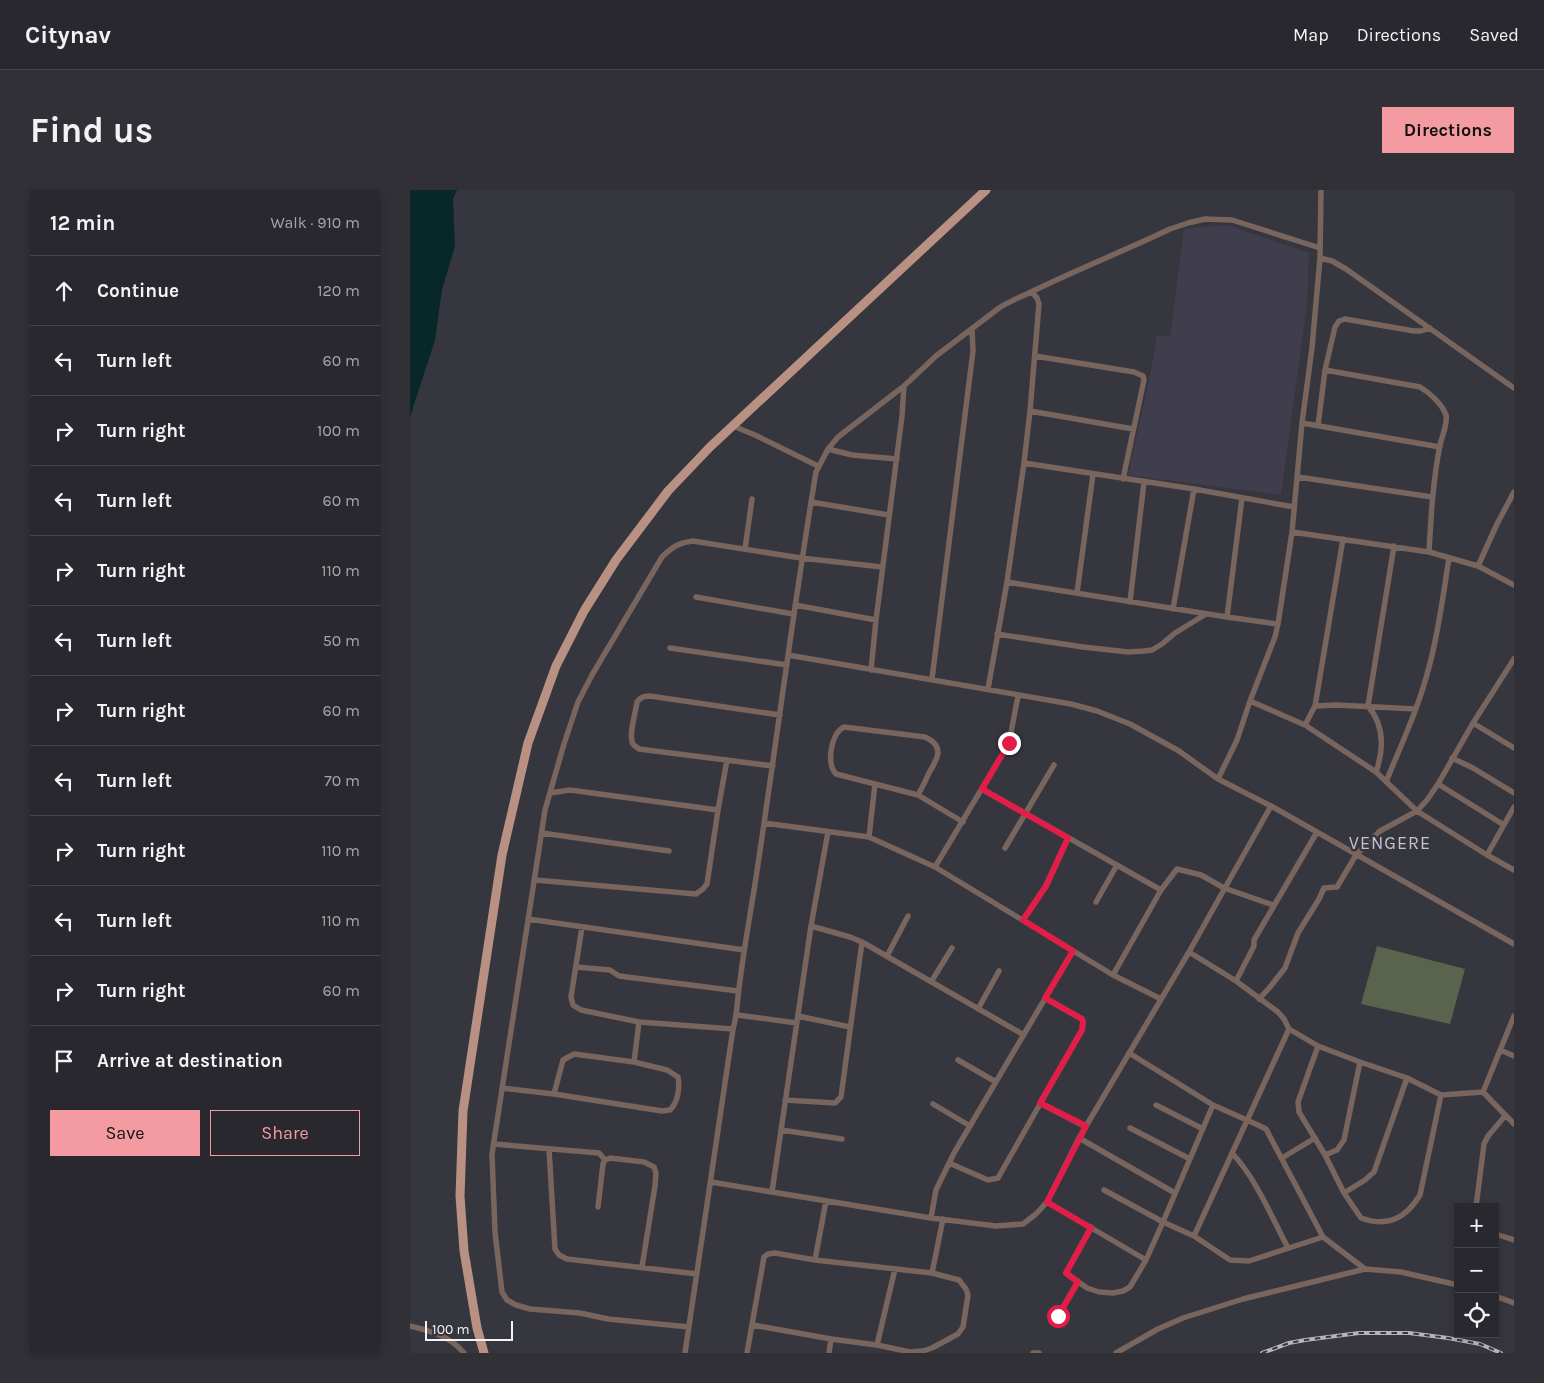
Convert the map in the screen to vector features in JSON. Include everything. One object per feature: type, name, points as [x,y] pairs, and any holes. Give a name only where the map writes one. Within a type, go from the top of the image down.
[{"type":"main road","points":[[484,1353],[477,1328],[464,1251],[460,1196],[463,1111],[502,855],[528,743],[556,666],[584,611],[616,560],[668,491],[710,447],[986,190]]},
{"type":"street","points":[[1218,779],[1237,740],[1275,637],[1278,624],[1292,532],[1302,423],[1312,348],[1320,258],[1321,190]]},
{"type":"street","points":[[685,1353],[733,1029],[737,1015],[738,992],[773,766],[801,558],[818,466],[838,437],[904,386],[936,356],[1008,301],[1032,292],[1054,280],[1170,229],[1188,222],[1205,219],[1232,220],[1320,248]]},
{"type":"street","points":[[1320,258],[1332,261],[1346,269],[1514,388]]},
{"type":"street","points":[[988,689],[1007,582],[1030,411],[1039,304],[1038,298],[1032,292]]},
{"type":"street","points":[[1318,426],[1325,370],[1335,326],[1339,321],[1345,319],[1414,331],[1430,328]]},
{"type":"street","points":[[932,679],[973,351],[972,329]]},
{"type":"street","points":[[1035,356],[1141,374],[1144,380],[1123,479]]},
{"type":"street","points":[[1325,370],[1420,387],[1429,392],[1446,414],[1432,497],[1429,552]]},
{"type":"street","points":[[871,670],[904,386]]},
{"type":"street","points":[[1030,411],[1133,429]]},
{"type":"street","points":[[1302,423],[1440,447]]},
{"type":"street","points":[[733,426],[818,466]]},
{"type":"street","points":[[828,449],[852,455],[896,459]]},
{"type":"street","points":[[1024,463],[1294,506]]},
{"type":"street","points":[[1077,593],[1092,474]]},
{"type":"street","points":[[1298,477],[1432,497]]},
{"type":"street","points":[[1130,602],[1144,482]]},
{"type":"street","points":[[1173,608],[1194,489]]},
{"type":"street","points":[[1478,566],[1514,492]]},
{"type":"street","points":[[1228,617],[1242,498]]},
{"type":"street","points":[[745,549],[752,499]]},
{"type":"street","points":[[811,502],[889,515]]},
{"type":"street","points":[[1292,532],[1429,552],[1478,566],[1514,585]]},
{"type":"street","points":[[1305,725],[1315,706],[1343,539]]},
{"type":"street","points":[[689,1327],[608,1319],[580,1313],[530,1309],[506,1300],[502,1292],[495,1232],[492,1154],[545,810],[578,702],[662,557],[679,543],[692,541],[801,558],[882,567]]},
{"type":"street","points":[[1376,772],[1381,757],[1381,739],[1374,714],[1368,706],[1394,546]]},
{"type":"street","points":[[1386,782],[1416,709],[1429,670],[1449,558]]},
{"type":"street","points":[[1007,582],[1278,624]]},
{"type":"street","points":[[696,597],[793,614]]},
{"type":"street","points":[[795,605],[876,620]]},
{"type":"street","points":[[997,634],[1083,647],[1128,652],[1144,651],[1152,650],[1174,633],[1206,614]]},
{"type":"street","points":[[670,648],[787,665]]},
{"type":"street","points":[[788,655],[1071,704],[1097,711],[1130,724],[1179,751],[1218,779],[1271,806],[1514,944]]},
{"type":"street","points":[[1259,998],[1284,968],[1298,933],[1324,888],[1337,887],[1356,855],[1380,831],[1417,811],[1438,784],[1473,723],[1514,659]]},
{"type":"street","points":[[773,766],[639,749],[634,745],[631,734],[637,702],[641,698],[650,696],[780,715]]},
{"type":"street","points":[[935,867],[1009,743],[1018,696]]},
{"type":"street","points":[[1250,701],[1305,725],[1376,772],[1417,811],[1514,870]]},
{"type":"street","points":[[1315,706],[1336,705],[1416,709]]},
{"type":"street","points":[[1473,723],[1514,748]]},
{"type":"street","points":[[918,795],[938,758],[938,748],[933,741],[925,737],[844,727],[835,734],[830,763],[832,770],[836,774],[918,795],[962,822]]},
{"type":"street","points":[[1452,758],[1514,792]]},
{"type":"street","points":[[535,880],[696,894],[707,884],[727,760]]},
{"type":"street","points":[[1005,848],[1054,765]]},
{"type":"street","points":[[869,837],[875,784]]},
{"type":"street","points":[[1438,784],[1504,825]]},
{"type":"street","points":[[982,789],[1161,890]]},
{"type":"street","points":[[550,792],[570,790],[718,810]]},
{"type":"street","points":[[711,1182],[931,1218],[996,1226],[1023,1224],[1047,1202],[1079,1138],[1189,952],[1271,806]]},
{"type":"street","points":[[1487,855],[1514,807]]},
{"type":"street","points":[[764,823],[869,837],[935,867],[1113,975],[1160,999]]},
{"type":"street","points":[[772,1192],[811,926],[828,832]]},
{"type":"street","points":[[1236,981],[1254,946],[1254,940],[1273,905],[1317,832]]},
{"type":"street","points":[[542,833],[669,851]]},
{"type":"street","points":[[1023,920],[1046,886],[1068,838]]},
{"type":"street","points":[[1096,902],[1117,865]]},
{"type":"street","points":[[1113,975],[1161,890],[1177,869],[1201,875],[1224,888],[1273,905]]},
{"type":"street","points":[[887,956],[908,916]]},
{"type":"street","points":[[528,919],[744,950]]},
{"type":"street","points":[[811,926],[862,942],[1024,1035]]},
{"type":"street","points":[[582,927],[571,997],[573,1005],[581,1010],[639,1022],[733,1029]]},
{"type":"street","points":[[785,1100],[835,1103],[841,1097],[862,942]]},
{"type":"street","points":[[932,982],[952,948]]},
{"type":"street","points":[[931,1218],[936,1190],[954,1153],[1073,951]]},
{"type":"street","points":[[1189,952],[1236,981],[1278,1012],[1289,1029],[1318,1046],[1407,1078],[1441,1095],[1483,1092]]},
{"type":"street","points":[[576,967],[610,970],[619,976],[738,992]]},
{"type":"street","points":[[978,1008],[999,971]]},
{"type":"street","points":[[949,1163],[988,1180],[998,1178],[1082,1030],[1082,1019],[1045,998]]},
{"type":"street","points":[[737,1015],[850,1027]]},
{"type":"street","points":[[1483,1092],[1514,1016]]},
{"type":"street","points":[[634,1062],[639,1022]]},
{"type":"street","points":[[1194,1236],[1289,1029]]},
{"type":"street","points":[[1318,1046],[1298,1102],[1299,1112],[1359,1216],[1367,1220],[1381,1223],[1406,1213],[1420,1196],[1441,1095]]},
{"type":"street","points":[[1500,1050],[1514,1056]]},
{"type":"street","points":[[1129,1053],[1213,1105],[1266,1130],[1323,1236],[1365,1269]]},
{"type":"street","points":[[502,1088],[662,1111],[670,1110],[675,1105],[680,1086],[678,1077],[667,1070],[634,1062],[574,1054],[563,1060],[554,1094]]},
{"type":"street","points":[[958,1060],[996,1082]]},
{"type":"street","points":[[1325,1155],[1337,1150],[1344,1140],[1360,1062]]},
{"type":"street","points":[[1344,1192],[1365,1180],[1374,1172],[1407,1078]]},
{"type":"street","points":[[1483,1092],[1514,1124]]},
{"type":"street","points":[[1040,1103],[1086,1126]]},
{"type":"street","points":[[933,1104],[970,1126]]},
{"type":"street","points":[[1156,1105],[1203,1129]]},
{"type":"street","points":[[1091,1228],[1066,1273],[1087,1288],[1099,1292],[1113,1294],[1123,1291],[1130,1286],[1146,1260],[1213,1105]]},
{"type":"street","points":[[1477,1203],[1484,1144],[1488,1136],[1505,1116]]},
{"type":"street","points":[[1130,1128],[1190,1159]]},
{"type":"street","points":[[781,1130],[842,1139]]},
{"type":"street","points":[[1079,1138],[1176,1193]]},
{"type":"street","points":[[1282,1158],[1315,1138]]},
{"type":"street","points":[[494,1144],[599,1152],[605,1160]]},
{"type":"street","points":[[549,1149],[555,1249],[559,1256],[567,1259],[697,1274]]},
{"type":"street","points":[[1232,1152],[1242,1163],[1252,1180],[1288,1248]]},
{"type":"street","points":[[598,1207],[605,1160],[610,1158],[644,1162],[654,1167],[656,1173],[655,1186],[642,1267]]},
{"type":"street","points":[[1104,1190],[1163,1222],[1194,1236],[1230,1260],[1250,1261],[1323,1236]]},
{"type":"street","points":[[815,1260],[826,1201]]},
{"type":"street","points":[[1047,1202],[1146,1260]]},
{"type":"street","points":[[932,1273],[943,1219]]},
{"type":"street","points":[[1499,1235],[1514,1240]]},
{"type":"street","points":[[748,1353],[764,1257],[768,1254],[775,1253],[815,1260],[932,1273],[959,1280],[968,1295],[962,1327],[958,1334],[923,1351],[910,1352],[753,1325]]},
{"type":"street","points":[[877,1345],[895,1269]]},
{"type":"street","points":[[1116,1353],[1158,1329],[1183,1318],[1243,1299],[1365,1269],[1401,1272],[1454,1283]]},
{"type":"street","points":[[1058,1316],[1078,1282]]},
{"type":"street","points":[[1499,1297],[1514,1303]]},
{"type":"street","points":[[410,1326],[440,1334],[459,1347],[464,1353]]},
{"type":"street","points":[[829,1353],[831,1339]]},
{"type":"street","points":[[1033,1353],[1039,1353]]},
{"type":"shaded area","points":[[410,190],[457,190],[453,199],[455,246],[442,290],[435,340],[410,417]]},
{"type":"shaded area","points":[[1227,225],[1309,253],[1307,303],[1281,495],[1128,475],[1157,335],[1170,337],[1184,229]]},
{"type":"shaded area","points":[[1377,946],[1465,969],[1450,1024],[1361,1004]]},
{"type":"railway","points":[[1262,1353],[1289,1343],[1359,1333],[1409,1333],[1448,1338],[1480,1344],[1501,1353]]},
{"type":"district","name":"VENGERE","points":[[1390,843]]},
{"type":"route","points":[[1009,743],[982,789],[1068,838],[1046,886],[1023,920],[1073,951],[1045,998],[1082,1019],[1083,1022],[1082,1030],[1040,1103],[1086,1126],[1047,1202],[1091,1228],[1066,1273],[1078,1282],[1058,1316]]}]
